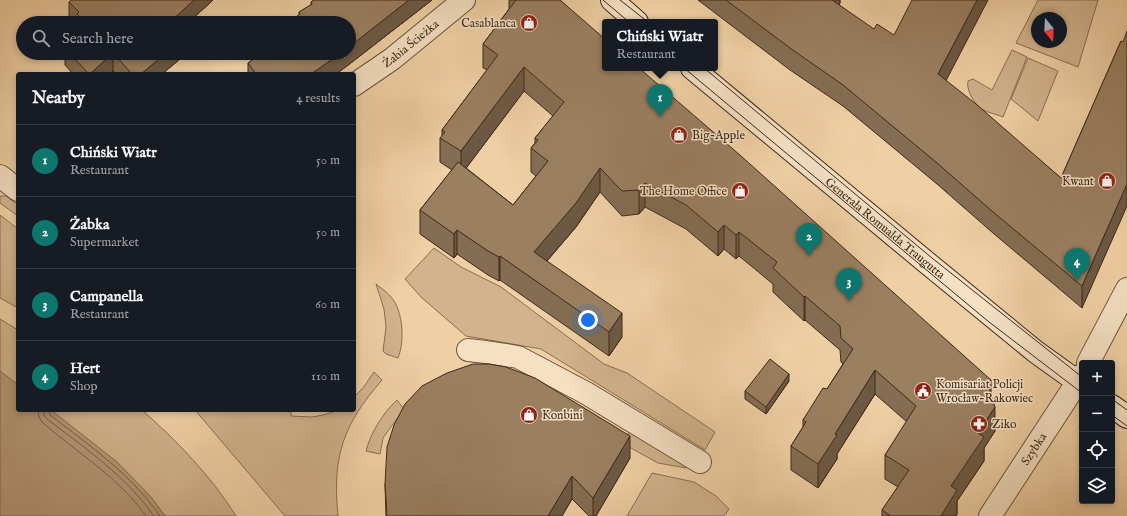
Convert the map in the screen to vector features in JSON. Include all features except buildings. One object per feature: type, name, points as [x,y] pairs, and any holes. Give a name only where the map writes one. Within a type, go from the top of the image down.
[{"type":"street","name":"Żabia Ścieżka","points":[[356,84],[392,59],[464,0]]},
{"type":"street","points":[[612,0],[634,19]]},
{"type":"street","name":"Generała Romualda Traugutta","points":[[696,71],[1036,352],[1079,380]]},
{"type":"street","points":[[0,176],[16,188]]},
{"type":"street","points":[[1090,360],[1127,289]]},
{"type":"street","points":[[468,350],[518,357],[586,393],[700,462]]},
{"type":"street","name":"Szybka","points":[[990,516],[1047,427],[1079,384]]},
{"type":"street","points":[[1115,408],[1127,417]]},
{"type":"shaded area","points":[[1038,0],[1098,0],[1078,67],[1016,43],[1031,14],[1031,48],[1067,48],[1067,12],[1032,12]]},
{"type":"shaded area","points":[[1012,50],[1027,57],[1003,117],[981,109],[974,102],[968,88],[968,81],[973,79],[992,90]]},
{"type":"shaded area","points":[[1028,58],[1058,71],[1038,121],[1011,99]]},
{"type":"shaded area","points":[[0,196],[6,196],[16,204],[16,215],[0,203]]},
{"type":"shaded area","points":[[0,215],[16,227],[16,307],[0,298]]},
{"type":"shaded area","points":[[434,248],[461,267],[501,287],[604,364],[627,373],[715,432],[705,450],[541,349],[466,336],[421,297],[405,279]]},
{"type":"shaded area","points":[[376,284],[391,297],[398,310],[402,326],[402,343],[398,358],[386,354],[383,351],[386,327],[384,309]]},
{"type":"shaded area","points":[[0,319],[16,329],[16,383],[0,371]]},
{"type":"shaded area","points":[[374,372],[382,380],[358,412],[349,427],[343,442],[337,476],[338,516],[285,516],[197,412],[291,412],[291,416],[312,417],[333,412],[356,412],[356,395]]},
{"type":"shaded area","points":[[397,400],[404,409],[383,438],[380,454],[366,451],[378,423]]},
{"type":"shaded area","points":[[53,412],[144,412],[193,460],[216,487],[236,516],[165,516],[151,497]]},
{"type":"shaded area","points":[[630,431],[687,465],[686,468],[658,463],[620,442]]},
{"type":"shaded area","points":[[652,473],[694,482],[716,496],[729,509],[724,516],[627,516]]},
{"type":"water","points":[[0,371],[16,383],[16,412],[54,412],[117,462],[151,497],[165,516],[0,516]]},
{"type":"tram line","points":[[603,0],[625,19]]},
{"type":"tram line","points":[[620,0],[644,19]]},
{"type":"tram line","points":[[688,71],[989,322],[1079,391]]},
{"type":"tram line","points":[[708,71],[932,258],[1079,375]]},
{"type":"tram line","points":[[1115,401],[1127,410]]},
{"type":"tram line","points":[[1115,417],[1127,426]]},
{"type":"place","name":"Casablanca","points":[[529,23]]},
{"type":"place","name":"Chiński Wiatr","points":[[660,117]]},
{"type":"place","name":"Big-Apple","points":[[679,135]]},
{"type":"place","name":"Kwant","points":[[1107,181]]},
{"type":"place","name":"The Home Office","points":[[740,191]]},
{"type":"place","name":"Żabka","points":[[809,256]]},
{"type":"place","name":"Hert","points":[[1077,281]]},
{"type":"place","name":"Campanella","points":[[849,301]]},
{"type":"place","name":"Komisariat Policji Wrocław-Rakowiec","points":[[923,391]]},
{"type":"place","name":"Konbini","points":[[529,415]]},
{"type":"place","name":"Ziko","points":[[979,424]]}]
